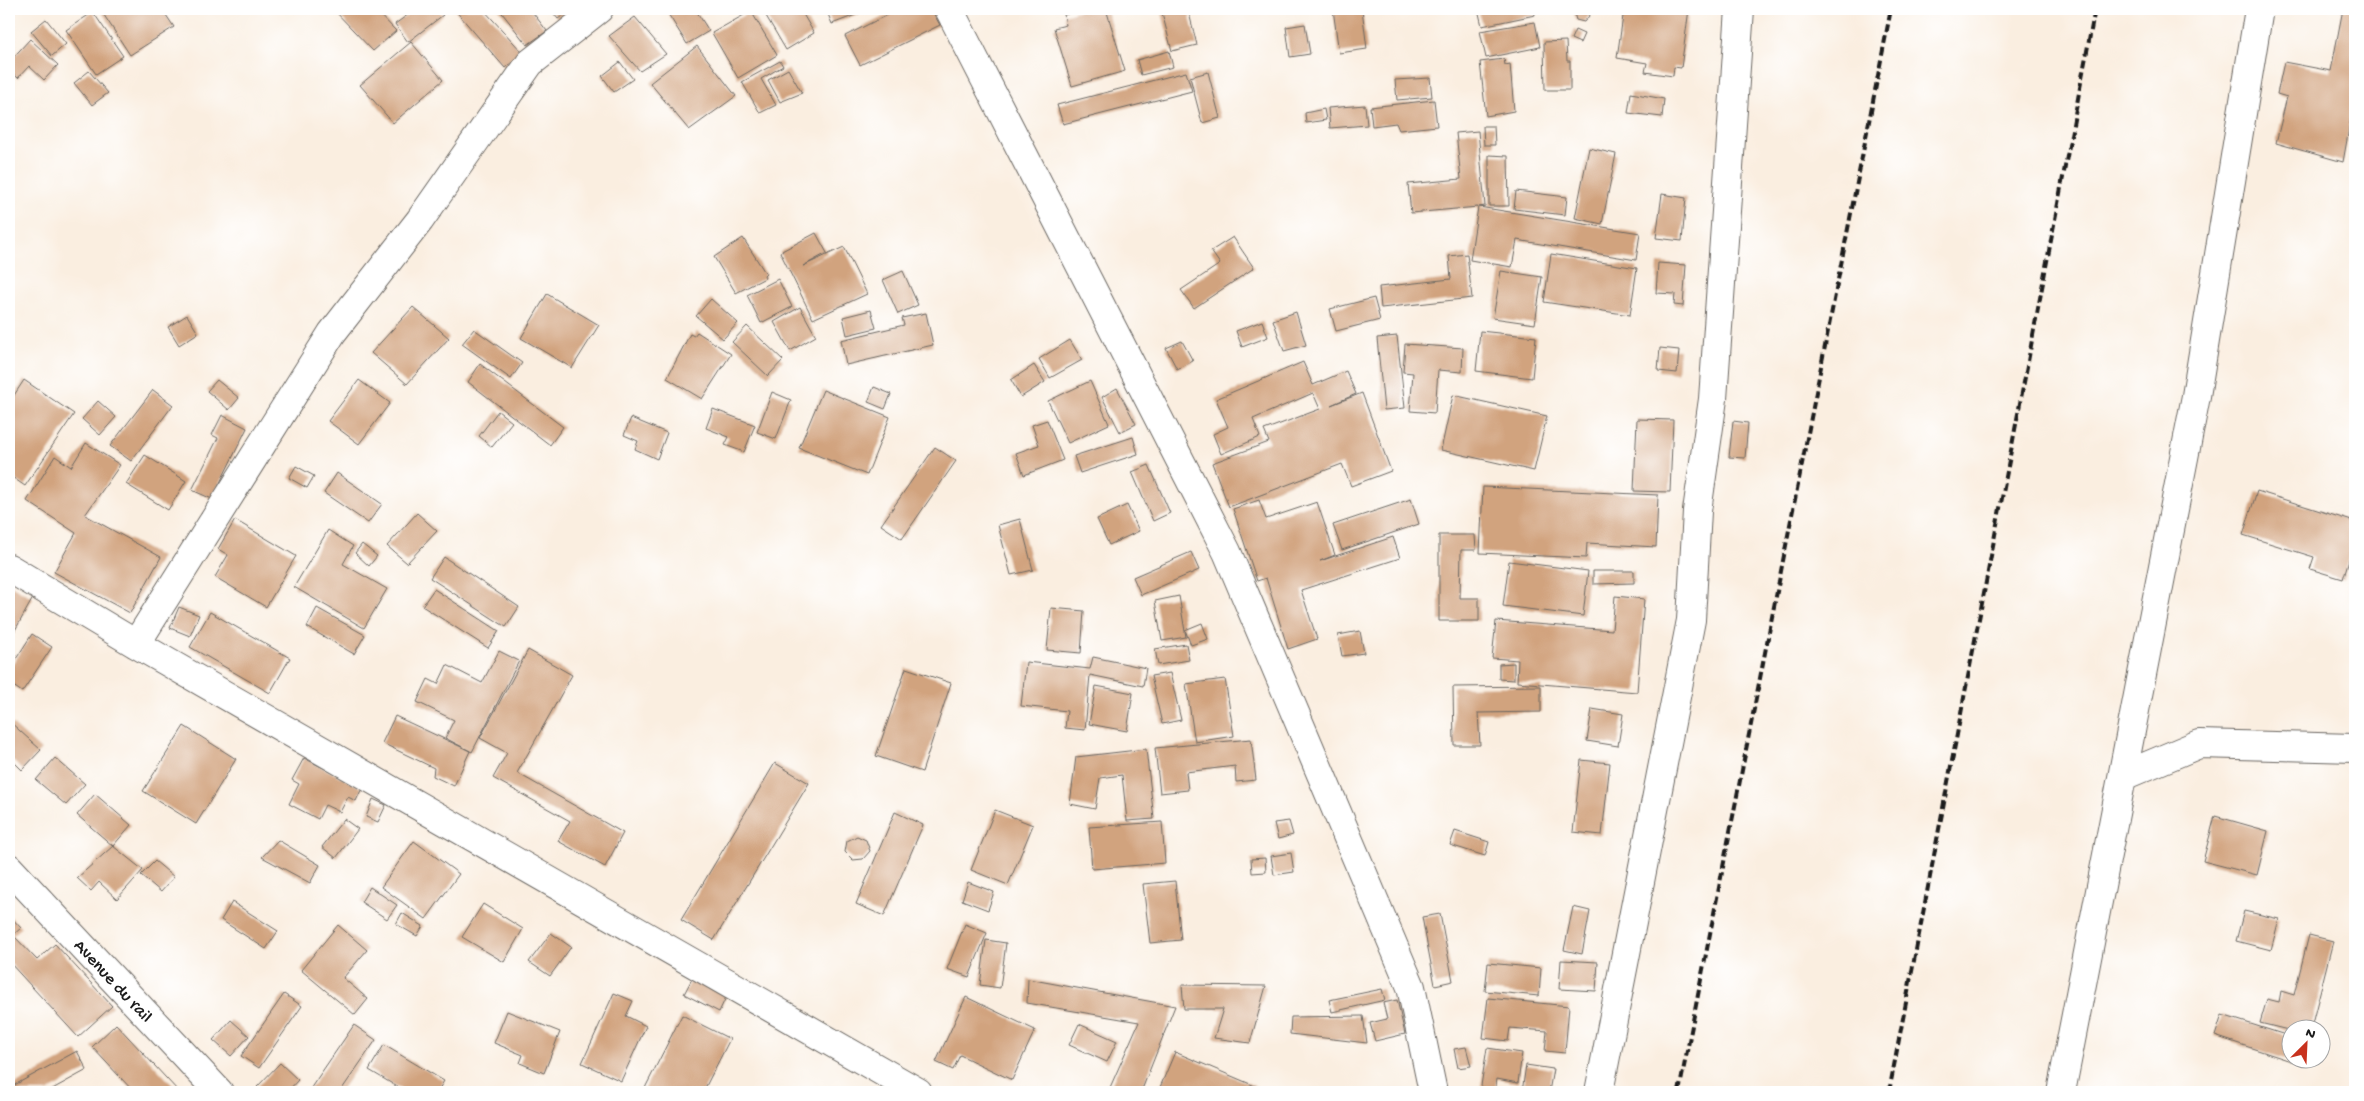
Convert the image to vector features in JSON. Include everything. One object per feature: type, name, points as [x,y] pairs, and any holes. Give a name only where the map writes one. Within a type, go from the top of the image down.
[{"type":"street","points":[[136,644],[332,333],[420,220],[530,63],[599,9]]},
{"type":"street","points":[[949,9],[1227,552],[1411,987],[1433,1092]]},
{"type":"street","points":[[1598,1092],[1691,620],[1697,510],[1713,399],[1740,9]]},
{"type":"street","points":[[2061,1092],[2196,396],[2258,9]]},
{"type":"street","points":[[9,568],[136,644],[918,1092]]},
{"type":"street","points":[[2123,776],[2199,744],[2355,748]]},
{"type":"street","name":"Avenue du rail","points":[[9,868],[218,1092]]},
{"type":"building","points":[[100,9],[162,9],[174,27],[130,55]]},
{"type":"building","points":[[333,9],[375,9],[396,31],[373,51]]},
{"type":"building","points":[[416,9],[439,9],[443,15],[408,42],[395,24]]},
{"type":"building","points":[[454,9],[483,9],[523,53],[505,68]]},
{"type":"building","points":[[499,9],[530,9],[547,31],[527,45]]},
{"type":"building","points":[[550,9],[572,9],[558,19]]},
{"type":"building","points":[[665,9],[695,9],[709,31],[687,44]]},
{"type":"building","points":[[762,9],[800,9],[814,33],[786,50]]},
{"type":"building","points":[[826,9],[871,9],[832,24]]},
{"type":"building","points":[[899,9],[931,9],[940,25],[860,65],[845,36]]},
{"type":"building","points":[[1083,9],[1106,9],[1125,71],[1072,86],[1054,28],[1066,25],[1064,15]]},
{"type":"building","points":[[1161,9],[1188,9],[1197,45],[1172,51]]},
{"type":"building","points":[[1333,9],[1362,9],[1367,49],[1339,53]]},
{"type":"building","points":[[1478,9],[1534,9],[1535,15],[1482,26]]},
{"type":"building","points":[[1577,9],[1586,9],[1589,16],[1584,22],[1576,20],[1574,13]]},
{"type":"building","points":[[1624,9],[1689,9],[1681,68],[1674,67],[1673,76],[1645,72],[1647,63],[1617,58]]},
{"type":"building","points":[[2343,9],[2355,9],[2355,95],[2343,162],[2276,143],[2287,97],[2277,94],[2284,62],[2331,71]]},
{"type":"building","points":[[751,11],[777,55],[738,78],[712,33]]},
{"type":"building","points":[[93,12],[123,56],[96,74],[66,30]]},
{"type":"building","points":[[635,17],[666,54],[640,71],[609,36]]},
{"type":"building","points":[[46,19],[66,44],[52,56],[31,31]]},
{"type":"building","points":[[1535,22],[1540,47],[1486,58],[1480,31]]},
{"type":"building","points":[[1305,24],[1310,54],[1290,57],[1286,27]]},
{"type":"building","points":[[1575,30],[1584,34],[1580,43],[1571,39]]},
{"type":"building","points":[[30,39],[58,65],[44,80],[29,66],[18,78],[9,70],[9,62]]},
{"type":"building","points":[[1566,41],[1567,61],[1570,61],[1570,90],[1545,90],[1544,42]]},
{"type":"building","points":[[411,42],[443,80],[393,123],[360,85]]},
{"type":"building","points":[[697,46],[736,96],[689,130],[650,83]]},
{"type":"building","points":[[1169,51],[1173,67],[1141,75],[1137,60]]},
{"type":"building","points":[[1504,59],[1505,65],[1510,64],[1514,111],[1486,116],[1480,62]]},
{"type":"building","points":[[780,61],[783,66],[761,79],[776,105],[760,113],[742,82]]},
{"type":"building","points":[[620,62],[633,79],[614,92],[602,76]]},
{"type":"building","points":[[788,69],[802,93],[780,102],[768,80]]},
{"type":"building","points":[[89,71],[108,93],[92,105],[74,83]]},
{"type":"building","points":[[1186,72],[1192,91],[1063,124],[1057,105]]},
{"type":"building","points":[[1208,72],[1220,118],[1202,123],[1190,77]]},
{"type":"building","points":[[1430,78],[1432,97],[1397,100],[1395,80]]},
{"type":"building","points":[[1631,93],[1664,99],[1662,117],[1628,113]]},
{"type":"building","points":[[1434,100],[1437,126],[1399,130],[1396,123],[1372,126],[1370,107]]},
{"type":"building","points":[[1365,105],[1367,125],[1330,128],[1328,108]]},
{"type":"building","points":[[1324,109],[1326,120],[1306,123],[1305,113]]},
{"type":"building","points":[[1483,126],[1494,126],[1495,145],[1484,145]]},
{"type":"building","points":[[1478,131],[1485,206],[1479,207],[1640,233],[1636,260],[1517,240],[1512,267],[1470,260],[1478,207],[1411,213],[1408,184],[1461,179],[1456,133]]},
{"type":"building","points":[[1589,148],[1616,154],[1602,224],[1575,218]]},
{"type":"building","points":[[1489,155],[1508,156],[1509,206],[1489,206]]},
{"type":"building","points":[[1516,191],[1567,197],[1565,215],[1514,209]]},
{"type":"building","points":[[1662,194],[1686,198],[1682,241],[1656,238]]},
{"type":"building","points":[[816,233],[827,253],[803,266],[844,247],[867,294],[813,319],[780,252]]},
{"type":"building","points":[[1233,237],[1254,268],[1194,308],[1181,290],[1220,264],[1211,251]]},
{"type":"building","points":[[743,238],[766,274],[765,278],[736,293],[714,257]]},
{"type":"building","points":[[1467,254],[1472,298],[1381,308],[1379,287],[1451,279],[1449,256]]},
{"type":"building","points":[[1551,254],[1637,268],[1630,315],[1544,302]]},
{"type":"building","points":[[1658,263],[1686,265],[1683,306],[1674,305],[1675,294],[1656,293]]},
{"type":"building","points":[[903,271],[918,305],[898,314],[883,280]]},
{"type":"building","points":[[1501,271],[1542,277],[1535,324],[1493,318]]},
{"type":"building","points":[[778,279],[792,307],[761,323],[747,295]]},
{"type":"building","points":[[547,294],[599,325],[572,368],[521,338]]},
{"type":"building","points":[[1374,298],[1380,320],[1336,331],[1330,309]]},
{"type":"building","points":[[711,299],[738,323],[723,339],[696,316]]},
{"type":"building","points":[[413,307],[449,338],[407,384],[371,353]]},
{"type":"building","points":[[800,307],[816,336],[790,351],[774,322]]},
{"type":"building","points":[[871,310],[876,328],[847,335],[843,317]]},
{"type":"building","points":[[1296,312],[1306,345],[1284,351],[1273,320]]},
{"type":"building","points":[[926,313],[933,345],[846,365],[841,340],[904,325],[902,318]]},
{"type":"building","points":[[187,315],[198,333],[179,345],[168,327]]},
{"type":"building","points":[[1262,321],[1268,337],[1242,347],[1236,331]]},
{"type":"building","points":[[747,326],[783,360],[768,376],[732,342]]},
{"type":"building","points":[[474,329],[522,363],[511,379],[462,344]]},
{"type":"building","points":[[1480,331],[1536,337],[1532,378],[1476,371]]},
{"type":"building","points":[[697,332],[731,354],[702,399],[667,378],[690,334],[694,336]]},
{"type":"building","points":[[1397,336],[1405,408],[1384,410],[1377,338]]},
{"type":"building","points":[[1070,340],[1082,360],[1050,378],[1039,359]]},
{"type":"building","points":[[1182,341],[1193,361],[1177,369],[1166,348]]},
{"type":"building","points":[[1405,344],[1463,348],[1462,372],[1438,370],[1435,413],[1410,411],[1413,373],[1403,372]]},
{"type":"building","points":[[1660,348],[1679,350],[1677,373],[1658,371]]},
{"type":"building","points":[[1303,362],[1313,385],[1346,371],[1356,394],[1331,405],[1362,393],[1391,471],[1351,486],[1342,464],[1229,507],[1212,463],[1269,442],[1264,430],[1320,409],[1313,393],[1253,419],[1260,437],[1221,454],[1213,434],[1228,427],[1216,399]]},
{"type":"building","points":[[480,364],[563,427],[550,445],[468,382]]},
{"type":"building","points":[[1034,365],[1045,382],[1021,397],[1011,380]]},
{"type":"building","points":[[24,380],[74,414],[25,486],[9,475],[9,403]]},
{"type":"building","points":[[217,380],[239,398],[229,410],[207,391]]},
{"type":"building","points":[[359,380],[390,403],[359,444],[328,421]]},
{"type":"building","points":[[1090,381],[1109,424],[1068,443],[1048,401]]},
{"type":"building","points":[[874,387],[891,394],[885,409],[868,402]]},
{"type":"building","points":[[1117,388],[1136,424],[1120,432],[1102,397]]},
{"type":"building","points":[[153,390],[173,405],[131,461],[110,446]]},
{"type":"building","points":[[823,390],[890,417],[867,475],[799,448]]},
{"type":"building","points":[[772,392],[791,400],[776,439],[757,432]]},
{"type":"building","points":[[1453,395],[1547,416],[1534,471],[1441,450]]},
{"type":"building","points":[[98,401],[116,417],[100,435],[82,419]]},
{"type":"building","points":[[713,409],[755,425],[744,452],[725,445],[729,437],[706,428]]},
{"type":"building","points":[[498,411],[512,422],[492,447],[479,436]]},
{"type":"building","points":[[222,415],[247,428],[212,499],[192,490],[218,438],[212,435]]},
{"type":"building","points":[[631,418],[667,433],[657,459],[635,449],[638,441],[624,435]]},
{"type":"building","points":[[1637,419],[1673,420],[1670,492],[1634,491]]},
{"type":"building","points":[[1047,420],[1063,460],[1024,475],[1016,453],[1039,445],[1032,425]]},
{"type":"building","points":[[1733,421],[1748,423],[1745,458],[1729,457]]},
{"type":"building","points":[[1133,437],[1138,454],[1080,473],[1074,456]]},
{"type":"building","points":[[86,443],[120,465],[85,515],[161,557],[130,613],[54,572],[76,533],[27,501],[55,456],[71,467]]},
{"type":"building","points":[[935,447],[956,461],[902,539],[881,525]]},
{"type":"building","points":[[145,455],[186,481],[168,510],[126,484]]},
{"type":"building","points":[[1149,465],[1170,513],[1153,521],[1132,472]]},
{"type":"building","points":[[296,466],[314,476],[307,488],[289,478]]},
{"type":"building","points":[[337,473],[382,504],[368,523],[324,493]]},
{"type":"building","points":[[1483,487],[1658,495],[1656,547],[1587,543],[1586,558],[1480,553]]},
{"type":"building","points":[[2257,491],[2355,522],[2355,540],[2343,579],[2310,569],[2314,557],[2243,535]]},
{"type":"building","points":[[1411,499],[1419,524],[1342,550],[1333,525]]},
{"type":"building","points":[[1259,500],[1266,519],[1317,502],[1335,555],[1320,561],[1393,537],[1400,558],[1301,590],[1317,639],[1288,649],[1266,578],[1257,581],[1233,509]]},
{"type":"building","points":[[1127,505],[1139,531],[1109,545],[1097,519]]},
{"type":"building","points":[[417,513],[437,531],[407,563],[387,546]]},
{"type":"building","points":[[1020,519],[1033,570],[1011,575],[998,525]]},
{"type":"building","points":[[235,520],[296,556],[266,607],[215,577],[228,555],[218,549]]},
{"type":"building","points":[[328,530],[353,546],[343,564],[387,589],[364,628],[294,587]]},
{"type":"building","points":[[1439,535],[1475,535],[1476,550],[1461,550],[1460,598],[1479,598],[1479,621],[1439,621]]},
{"type":"building","points":[[362,544],[377,556],[369,566],[355,553]]},
{"type":"building","points":[[1191,552],[1199,570],[1141,595],[1133,577]]},
{"type":"building","points":[[444,557],[519,607],[506,627],[430,578]]},
{"type":"building","points":[[1509,561],[1588,571],[1583,616],[1503,606]]},
{"type":"building","points":[[1593,571],[1634,571],[1634,583],[1593,584]]},
{"type":"building","points":[[9,584],[33,598],[9,641]]},
{"type":"building","points":[[434,589],[499,631],[488,648],[422,606]]},
{"type":"building","points":[[1179,596],[1186,637],[1162,641],[1155,601]]},
{"type":"building","points":[[1615,596],[1644,599],[1637,692],[1517,682],[1518,660],[1492,658],[1496,621],[1612,630]]},
{"type":"building","points":[[179,607],[199,615],[190,636],[170,628]]},
{"type":"building","points":[[317,608],[365,635],[354,654],[307,627]]},
{"type":"building","points":[[1051,608],[1084,611],[1081,653],[1047,650]]},
{"type":"building","points":[[210,612],[290,658],[270,693],[190,647]]},
{"type":"building","points":[[1202,623],[1208,639],[1191,645],[1185,630]]},
{"type":"building","points":[[1360,631],[1364,653],[1342,656],[1338,635]]},
{"type":"building","points":[[32,634],[52,647],[22,692],[9,683],[9,670]]},
{"type":"building","points":[[1186,644],[1189,660],[1158,665],[1155,649]]},
{"type":"building","points":[[528,650],[572,675],[517,773],[623,833],[605,867],[558,841],[570,821],[493,778],[507,753],[480,738]]},
{"type":"building","points":[[499,651],[519,661],[472,752],[445,738],[454,720],[417,702],[428,679],[438,684],[447,665],[482,683]]},
{"type":"building","points":[[1093,657],[1146,668],[1143,686],[1090,675],[1085,730],[1065,728],[1067,711],[1021,706],[1026,662],[1090,669]]},
{"type":"building","points":[[1514,663],[1514,680],[1499,679],[1499,664]]},
{"type":"building","points":[[906,668],[951,683],[922,772],[876,756]]},
{"type":"building","points":[[1170,673],[1181,720],[1162,724],[1151,676]]},
{"type":"building","points":[[1225,679],[1234,736],[1195,742],[1186,684]]},
{"type":"building","points":[[1096,686],[1133,693],[1127,731],[1089,724]]},
{"type":"building","points":[[1541,686],[1541,712],[1478,713],[1480,745],[1454,745],[1453,687]]},
{"type":"building","points":[[1592,709],[1623,714],[1618,746],[1587,741]]},
{"type":"building","points":[[395,716],[470,751],[454,786],[433,776],[434,768],[382,743]]},
{"type":"building","points":[[9,721],[41,750],[22,770],[9,757]]},
{"type":"building","points":[[184,726],[236,759],[196,824],[143,791]]},
{"type":"building","points":[[1251,739],[1256,780],[1236,782],[1235,766],[1186,772],[1188,790],[1160,793],[1155,748]]},
{"type":"building","points":[[1146,749],[1154,819],[1127,821],[1122,775],[1100,778],[1095,809],[1070,804],[1076,757]]},
{"type":"building","points":[[55,758],[85,784],[66,805],[36,780]]},
{"type":"building","points":[[304,758],[362,788],[356,801],[348,797],[340,812],[325,805],[318,819],[289,804],[299,784],[292,780]]},
{"type":"building","points":[[1581,760],[1610,763],[1602,835],[1573,832]]},
{"type":"building","points":[[775,763],[809,783],[714,940],[681,920]]},
{"type":"building","points":[[95,794],[131,825],[113,846],[77,815]]},
{"type":"building","points":[[373,799],[386,805],[378,822],[366,817]]},
{"type":"building","points":[[995,810],[1033,825],[1008,885],[971,870]]},
{"type":"building","points":[[895,812],[923,825],[884,916],[856,904]]},
{"type":"building","points":[[2215,816],[2268,831],[2257,875],[2203,861]]},
{"type":"building","points":[[344,819],[358,829],[336,858],[322,847]]},
{"type":"building","points":[[1289,821],[1293,835],[1278,839],[1274,823]]},
{"type":"building","points":[[1162,822],[1165,863],[1092,869],[1089,827]]},
{"type":"building","points":[[1455,831],[1489,842],[1485,856],[1450,845]]},
{"type":"building","points":[[857,836],[866,840],[870,851],[863,859],[853,860],[845,852],[847,841]]},
{"type":"building","points":[[278,840],[320,865],[310,883],[262,857]]},
{"type":"building","points":[[414,841],[459,874],[426,919],[381,887]]},
{"type":"building","points":[[113,846],[143,870],[117,899],[99,882],[91,891],[77,878]]},
{"type":"building","points":[[1291,853],[1294,872],[1274,875],[1271,856]]},
{"type":"building","points":[[1265,858],[1266,872],[1252,873],[1251,859]]},
{"type":"building","points":[[155,861],[174,877],[161,892],[141,875]]},
{"type":"building","points":[[1175,881],[1181,940],[1150,943],[1143,884]]},
{"type":"building","points":[[968,882],[994,892],[988,910],[962,900]]},
{"type":"building","points":[[370,887],[397,905],[387,919],[361,902]]},
{"type":"building","points":[[232,902],[278,931],[266,949],[221,920]]},
{"type":"building","points":[[483,904],[523,929],[504,962],[462,937]]},
{"type":"building","points":[[1573,907],[1590,911],[1582,954],[1564,950]]},
{"type":"building","points":[[2244,911],[2279,919],[2271,950],[2236,941]]},
{"type":"building","points":[[402,913],[423,926],[417,936],[396,924]]},
{"type":"building","points":[[1440,914],[1453,981],[1435,985],[1422,917]]},
{"type":"building","points":[[9,915],[21,928],[13,935],[37,960],[55,944],[112,1006],[78,1037],[9,962]]},
{"type":"building","points":[[965,924],[987,933],[969,977],[947,969]]},
{"type":"building","points":[[338,925],[367,950],[343,978],[368,999],[355,1015],[301,970]]},
{"type":"building","points":[[551,933],[571,947],[550,976],[529,962]]},
{"type":"building","points":[[2309,935],[2333,941],[2314,1018],[2282,1018],[2282,1028],[2260,1023],[2267,999],[2279,1002],[2281,991],[2294,995]]},
{"type":"building","points":[[986,940],[1006,943],[1000,988],[980,985]]},
{"type":"building","points":[[1561,960],[1598,962],[1596,991],[1559,989]]},
{"type":"building","points":[[1488,963],[1541,968],[1539,996],[1485,991]]},
{"type":"building","points":[[694,975],[728,993],[719,1012],[684,994]]},
{"type":"building","points":[[1028,979],[1175,1006],[1141,1092],[1108,1092],[1139,1022],[1027,1003]]},
{"type":"building","points":[[1182,985],[1266,986],[1250,1043],[1214,1038],[1223,1009],[1184,1009]]},
{"type":"building","points":[[1382,989],[1385,1000],[1332,1012],[1329,1000]]},
{"type":"building","points":[[614,993],[633,1001],[626,1016],[646,1026],[621,1081],[582,1063]]},
{"type":"building","points":[[284,994],[302,1006],[259,1068],[241,1056]]},
{"type":"building","points":[[966,997],[1035,1030],[1012,1080],[960,1055],[953,1070],[936,1062]]},
{"type":"building","points":[[1488,998],[1569,1006],[1565,1053],[1545,1051],[1547,1031],[1510,1028],[1508,1041],[1483,1038]]},
{"type":"building","points":[[1397,1000],[1405,1034],[1375,1041],[1370,1023],[1387,1019],[1383,1003]]},
{"type":"building","points":[[507,1011],[560,1032],[544,1073],[520,1063],[523,1055],[494,1043]]},
{"type":"building","points":[[682,1015],[730,1039],[703,1092],[643,1092]]},
{"type":"building","points":[[2222,1015],[2282,1034],[2282,1058],[2215,1036]]},
{"type":"building","points":[[1363,1016],[1367,1043],[1290,1034],[1291,1017]]},
{"type":"building","points":[[231,1020],[249,1036],[231,1056],[213,1040]]},
{"type":"building","points":[[116,1024],[179,1092],[134,1092],[92,1047]]},
{"type":"building","points":[[1079,1024],[1117,1041],[1107,1062],[1069,1045]]},
{"type":"building","points":[[354,1025],[376,1040],[340,1092],[308,1092]]},
{"type":"building","points":[[384,1045],[444,1081],[437,1092],[406,1092],[369,1070]]},
{"type":"building","points":[[1466,1047],[1471,1066],[1458,1068],[1454,1049]]},
{"type":"building","points":[[1487,1048],[1522,1053],[1518,1083],[1497,1079],[1495,1092],[1480,1092]]},
{"type":"building","points":[[77,1051],[87,1070],[47,1092],[9,1092],[9,1088]]},
{"type":"building","points":[[1175,1052],[1262,1089],[1261,1092],[1158,1092]]},
{"type":"building","points":[[280,1063],[298,1080],[287,1092],[263,1092],[257,1087]]},
{"type":"building","points":[[1526,1065],[1553,1069],[1549,1092],[1522,1092]]},
{"type":"railway","points":[[1679,1092],[1891,9]]},
{"type":"railway","points":[[1889,1092],[2095,9]]}]
